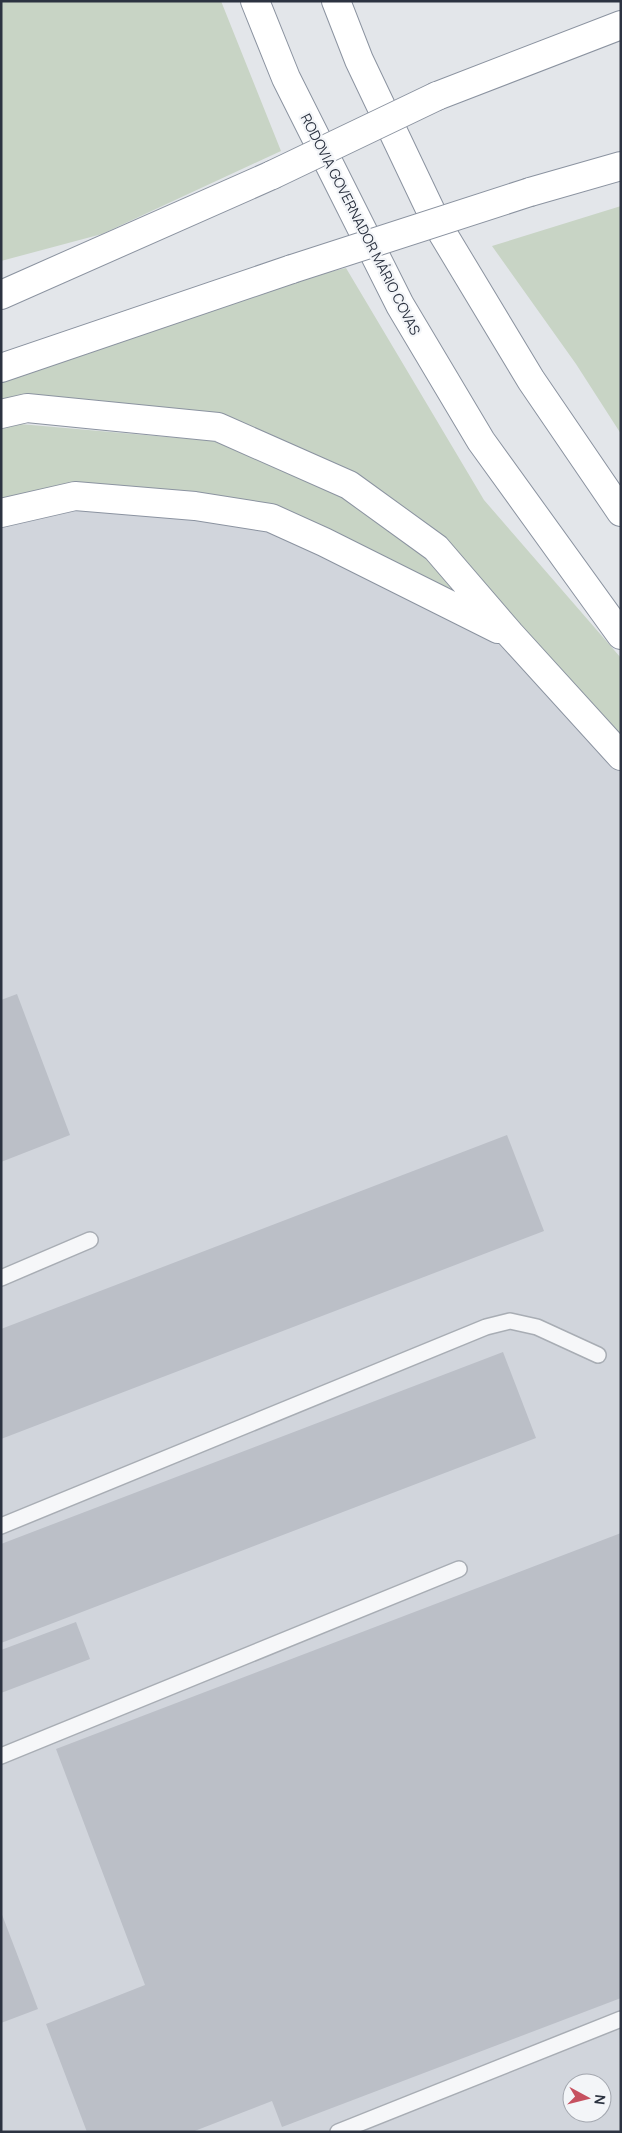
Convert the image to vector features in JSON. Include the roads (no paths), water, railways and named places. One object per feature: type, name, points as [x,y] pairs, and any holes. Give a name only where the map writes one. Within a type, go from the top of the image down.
[{"type":"highway","name":"RODOVIA GOVERNADOR MÁRIO COVAS","points":[[255,1],[286,78],[400,305],[481,441],[621,635]]},
{"type":"highway","points":[[336,1],[360,60],[437,224],[531,380],[621,512]]},
{"type":"highway","points":[[1,295],[272,175],[438,96],[621,25]]},
{"type":"highway","points":[[1,368],[530,192],[621,166]]},
{"type":"highway","points":[[1,284],[45,276]]},
{"type":"highway","points":[[1,414],[27,408],[218,427],[349,485],[436,548],[510,634],[621,756]]},
{"type":"highway","points":[[1,513],[75,496],[195,506],[271,518],[324,542],[510,634]]},
{"type":"lane","points":[[1,1278],[90,1240]]},
{"type":"lane","points":[[1,1526],[486,1326],[510,1322],[537,1327],[598,1355]]},
{"type":"lane","points":[[1,1756],[459,1569]]},
{"type":"lane","points":[[338,2132],[621,2019]]}]
